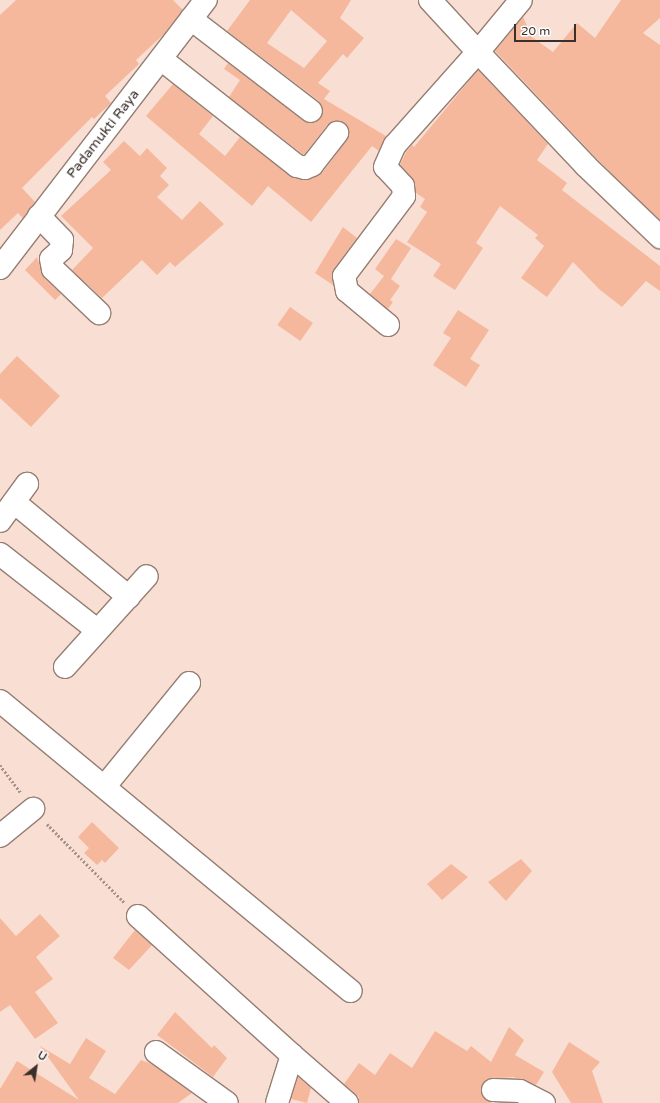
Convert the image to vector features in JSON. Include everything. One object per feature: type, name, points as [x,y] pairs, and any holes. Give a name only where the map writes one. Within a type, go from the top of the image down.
[{"type":"street","name":"Padamukti Raya","points":[[0,268],[206,0]]},
{"type":"street","points":[[430,0],[586,166],[660,237]]},
{"type":"street","points":[[388,325],[347,291],[344,276],[404,196],[403,186],[386,167],[395,145],[478,52],[521,0]]},
{"type":"street","points":[[191,20],[311,111]]},
{"type":"street","points":[[161,59],[238,122],[302,168],[312,165],[336,133]]},
{"type":"street","points":[[39,216],[62,240],[61,250],[51,259],[53,269],[98,313]]},
{"type":"street","points":[[0,521],[27,484]]},
{"type":"street","points":[[14,502],[129,597]]},
{"type":"street","points":[[0,554],[97,630]]},
{"type":"street","points":[[65,667],[147,576]]},
{"type":"street","points":[[106,786],[189,683]]},
{"type":"street","points":[[0,701],[106,786],[350,991]]},
{"type":"street","points":[[0,836],[33,809]]},
{"type":"street","points":[[138,916],[347,1103]]},
{"type":"street","points":[[156,1052],[227,1103]]},
{"type":"street","points":[[277,1103],[292,1055]]},
{"type":"street","points":[[501,1094],[544,1103]]},
{"type":"path","points":[[0,765],[33,809],[138,916]]},
{"type":"building","points":[[16,0],[173,0],[183,10],[163,35],[136,60],[139,64],[105,96],[111,103],[94,119],[92,117],[22,188],[35,202],[23,218],[18,213],[0,230],[0,15]]},
{"type":"building","points":[[250,0],[351,0],[340,18],[364,38],[347,58],[343,54],[318,83],[330,91],[324,99],[386,136],[379,151],[372,146],[311,222],[268,186],[252,206],[146,116],[173,84],[213,116],[199,134],[225,156],[240,137],[294,178],[309,180],[322,173],[347,140],[349,129],[345,123],[338,121],[327,125],[304,155],[229,97],[240,80],[224,69],[228,63],[304,121],[315,123],[323,113],[319,101],[227,31]],"holes":[[[291,10],[327,41],[304,68],[267,43]]]},
{"type":"building","points":[[621,0],[660,0],[660,18],[643,33],[660,45],[660,220],[600,162],[495,51],[523,17],[532,37],[553,52],[577,23],[595,38]]},
{"type":"building","points":[[478,70],[548,144],[537,160],[567,183],[562,190],[660,266],[660,291],[646,281],[622,307],[599,289],[573,262],[547,297],[521,278],[544,246],[535,238],[538,235],[500,206],[476,243],[483,248],[455,290],[433,276],[441,264],[407,242],[427,212],[420,207],[425,199],[416,193],[412,178],[400,165],[406,152],[412,145],[414,147]]},
{"type":"building","points":[[124,141],[140,156],[147,148],[167,168],[160,176],[169,185],[157,197],[182,220],[200,201],[224,224],[175,267],[170,262],[157,275],[142,260],[102,298],[72,270],[93,248],[61,216],[111,170],[103,162]]},
{"type":"building","points":[[343,227],[357,238],[334,269],[333,285],[315,273]]},
{"type":"building","points":[[396,239],[411,248],[391,279],[400,286],[390,300],[393,302],[388,309],[370,294],[384,276],[375,269]]},
{"type":"building","points":[[37,257],[44,278],[61,294],[55,300],[25,270]]},
{"type":"building","points":[[290,307],[313,323],[300,341],[277,325]]},
{"type":"building","points":[[458,310],[489,330],[470,359],[480,365],[466,387],[433,365],[451,338],[443,333]]},
{"type":"building","points":[[17,356],[60,396],[31,427],[0,398],[0,374]]},
{"type":"building","points":[[92,822],[119,848],[105,863],[102,860],[97,865],[84,853],[89,848],[78,837]]},
{"type":"building","points":[[521,859],[532,871],[506,901],[488,882]]},
{"type":"building","points":[[451,864],[468,877],[442,900],[427,884]]},
{"type":"building","points":[[40,914],[60,936],[36,957],[53,979],[35,992],[58,1023],[35,1039],[10,1005],[0,1012],[0,918],[16,936]]},
{"type":"building","points":[[135,930],[152,945],[129,970],[113,958]]},
{"type":"building","points":[[175,1012],[212,1048],[214,1045],[227,1058],[213,1077],[157,1035]]},
{"type":"building","points":[[509,1027],[524,1040],[515,1055],[544,1072],[536,1085],[513,1077],[487,1079],[481,1090],[482,1096],[492,1103],[359,1103],[359,1097],[344,1084],[359,1063],[375,1075],[390,1053],[412,1068],[435,1031],[467,1051],[471,1046],[491,1062]]},
{"type":"building","points":[[86,1038],[106,1051],[89,1078],[115,1094],[141,1060],[152,1064],[192,1093],[178,1103],[0,1103],[0,1089],[17,1061],[79,1100],[40,1046],[70,1064]]},
{"type":"building","points":[[569,1042],[600,1062],[592,1071],[603,1103],[571,1103],[552,1072]]},
{"type":"building","points":[[298,1077],[311,1088],[307,1103],[291,1099]]}]
